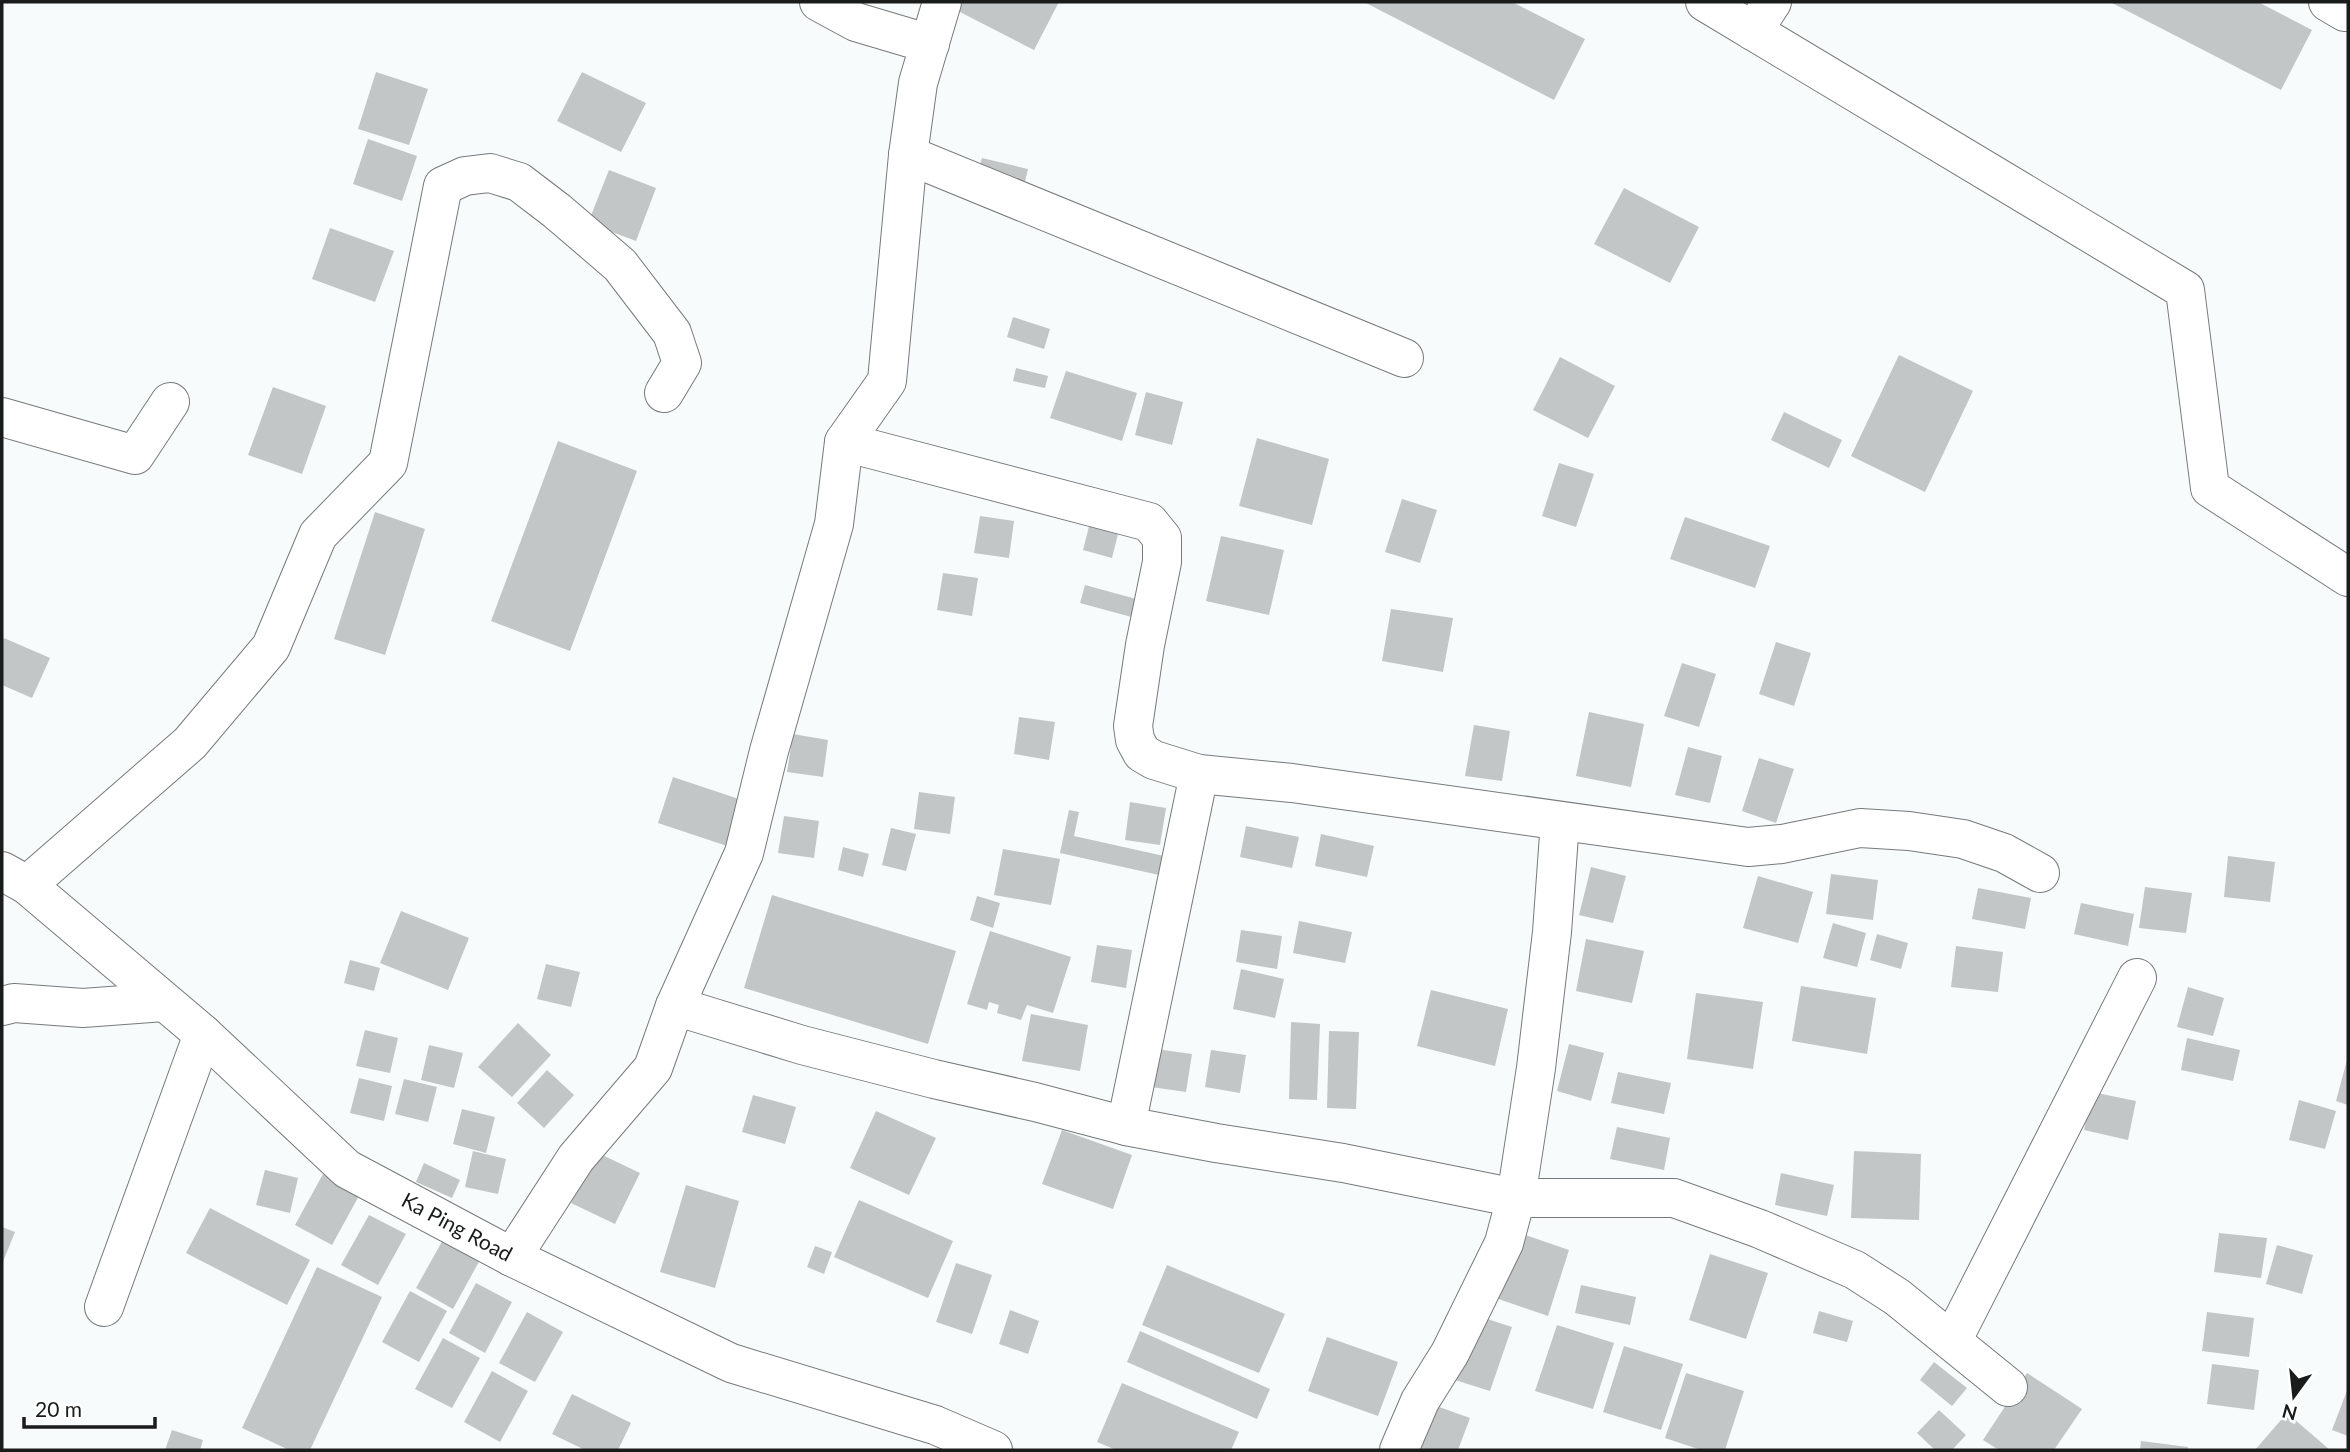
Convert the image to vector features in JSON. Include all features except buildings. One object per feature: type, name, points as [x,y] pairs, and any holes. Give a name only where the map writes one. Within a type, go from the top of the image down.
[{"type":"street","points":[[819,2],[856,22],[930,44]]},
{"type":"street","points":[[512,1258],[576,1158],[653,1068],[676,1006],[744,853],[773,738],[834,524],[844,442],[887,381],[908,155],[918,83],[942,2]]},
{"type":"street","points":[[1705,2],[1762,16],[2185,290],[2210,488],[2348,577]]},
{"type":"street","points":[[908,155],[1404,358]]},
{"type":"street","points":[[14,878],[190,743],[271,648],[318,536],[388,463],[443,186],[465,176],[490,173],[519,182],[620,265],[672,333],[682,363],[664,393]]},
{"type":"street","points":[[2,417],[135,454],[170,402]]},
{"type":"street","points":[[844,442],[1149,522],[1162,538],[1162,562],[1145,645],[1133,726],[1135,740],[1142,752],[1154,760],[1199,775],[1292,783],[1748,847],[1782,844],[1860,828],[1909,831],[1973,843],[2004,853],[2040,873]]},
{"type":"street","points":[[1126,1126],[1199,775]]},
{"type":"street","points":[[1399,1450],[1420,1401],[1450,1353],[1504,1243],[1516,1198],[1536,1068],[1560,821]]},
{"type":"street","name":"Ka Ping Road","points":[[14,878],[203,1034],[347,1169],[512,1258],[731,1363],[935,1425],[993,1450]]},
{"type":"street","points":[[1952,1342],[2137,978]]},
{"type":"street","points":[[2,1006],[14,1003],[83,1008],[164,1002]]},
{"type":"street","points":[[676,1006],[816,1048],[1126,1126],[1343,1163],[1516,1198],[1674,1198],[1760,1229],[1855,1270],[1897,1297],[2008,1387]]},
{"type":"street","points":[[104,1307],[203,1034]]}]
